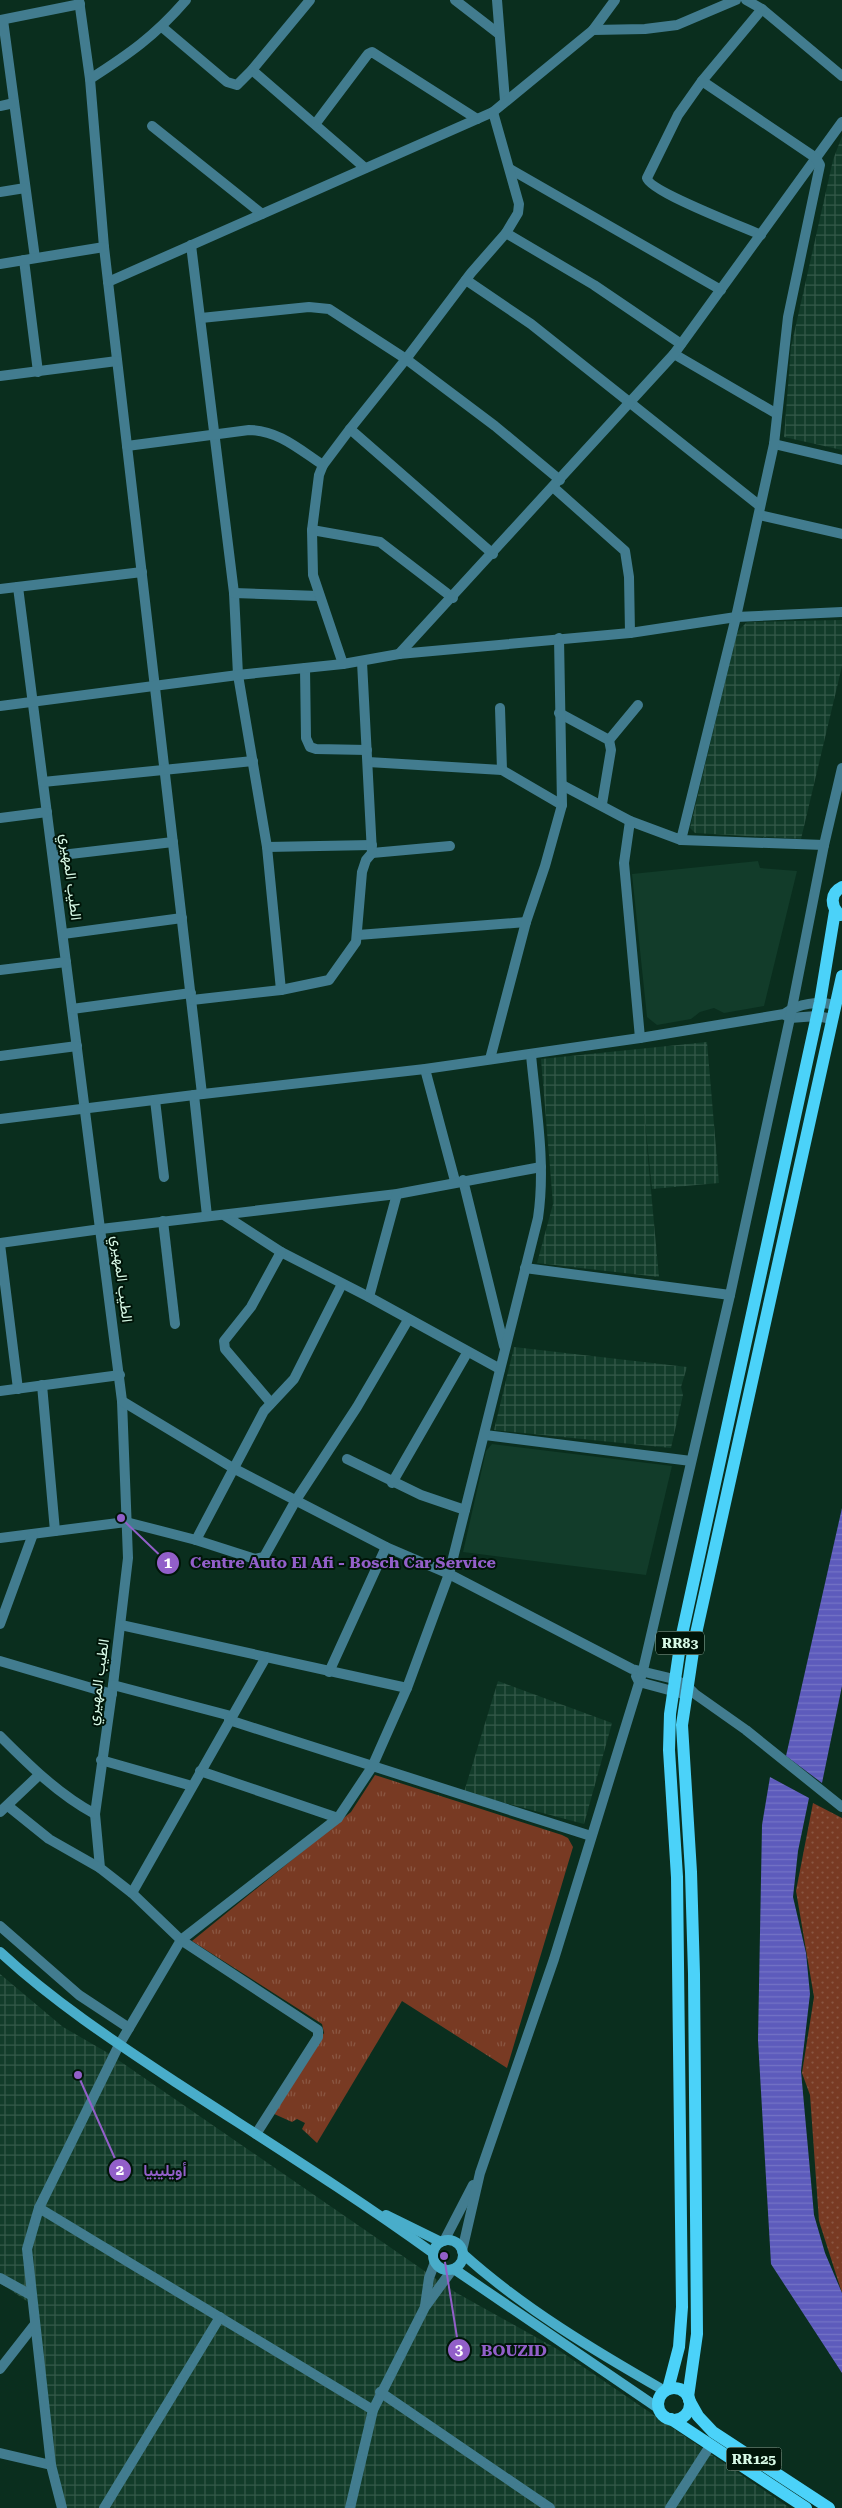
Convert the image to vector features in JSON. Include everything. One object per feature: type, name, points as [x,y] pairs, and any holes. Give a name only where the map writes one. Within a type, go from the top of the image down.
[{"type":"main road","name":"RR83","points":[[689,2398],[694,2364],[697,2315],[692,1872],[682,1748],[683,1689],[839,913],[832,899],[841,885]]},
{"type":"main road","name":"RR83","points":[[666,2390],[679,2347],[682,2307],[676,1877],[669,1750],[696,1638],[842,976]]},
{"type":"main road","points":[[0,1952],[59,2002],[119,2045],[374,2210],[434,2258],[442,2269],[453,2269],[658,2408],[661,2413],[671,2420],[678,2419],[687,2412],[689,2398],[677,2388],[666,2390],[660,2396],[658,2408]]},
{"type":"main road","points":[[374,2210],[443,2241],[455,2242],[463,2253],[508,2291],[629,2372],[666,2390]]},
{"type":"main road","points":[[434,2258],[443,2241]]},
{"type":"main road","points":[[453,2269],[461,2263],[463,2253]]},
{"type":"main road","name":"RR125","points":[[689,2398],[698,2416],[713,2432],[829,2508]]},
{"type":"main road","name":"RR125","points":[[671,2420],[806,2508]]},
{"type":"street","points":[[90,79],[134,51],[162,27],[186,0]]},
{"type":"street","points":[[162,27],[232,84],[241,83],[310,0]]},
{"type":"street","points":[[455,0],[499,34]]},
{"type":"street","points":[[497,0],[505,101]]},
{"type":"street","points":[[108,282],[493,112],[593,30],[615,0]]},
{"type":"street","points":[[593,30],[665,27],[736,0]]},
{"type":"street","points":[[746,0],[762,9],[842,76]]},
{"type":"street","points":[[38,372],[25,188],[1,20],[80,2],[90,79],[104,247],[191,996],[207,1216]]},
{"type":"street","points":[[761,235],[686,203],[651,185],[647,181],[650,168],[670,128],[702,81],[762,9]]},
{"type":"street","points":[[316,123],[368,54],[372,52],[477,119]]},
{"type":"street","points":[[252,70],[316,123],[365,168]]},
{"type":"street","points":[[681,840],[736,617],[774,444],[794,282],[820,170],[816,158],[702,81]]},
{"type":"street","points":[[0,106],[14,104]]},
{"type":"street","points":[[343,664],[332,625],[319,596],[313,575],[312,530],[317,482],[323,465],[466,280],[506,233],[518,213],[519,204],[493,112]]},
{"type":"street","points":[[399,654],[493,554],[674,354],[842,122]]},
{"type":"street","points":[[152,126],[262,214]]},
{"type":"street","points":[[510,169],[722,290]]},
{"type":"street","points":[[0,192],[25,188]]},
{"type":"street","points":[[506,233],[594,285],[682,344]]},
{"type":"street","points":[[191,245],[234,593],[238,675],[254,762],[266,847],[281,990]]},
{"type":"street","points":[[0,264],[104,247]]},
{"type":"street","points":[[466,280],[531,324],[760,510],[842,534]]},
{"type":"street","points":[[200,318],[309,307],[329,309],[406,359],[495,426],[557,483],[625,551],[630,633]]},
{"type":"street","points":[[674,354],[777,414]]},
{"type":"street","points":[[0,376],[118,361]]},
{"type":"street","points":[[350,429],[493,554]]},
{"type":"street","points":[[127,446],[249,430],[269,432],[323,465]]},
{"type":"street","points":[[774,444],[842,460]]},
{"type":"street","points":[[312,530],[380,542],[452,598]]},
{"type":"street","points":[[0,589],[142,572]]},
{"type":"street","name":"الطيب المهيري","points":[[18,586],[122,1401],[128,1558],[121,1625],[95,1814],[100,1868]]},
{"type":"street","points":[[234,593],[319,596]]},
{"type":"street","points":[[0,706],[238,675],[362,662],[399,654],[558,638],[630,633],[736,617],[842,612]]},
{"type":"street","points":[[490,1059],[526,922],[545,866],[562,805],[558,638]]},
{"type":"street","points":[[72,1009],[191,996],[281,990],[330,980],[358,935],[362,872],[372,849],[362,662]]},
{"type":"street","points":[[305,668],[306,738],[308,744],[316,749],[368,750]]},
{"type":"street","points":[[609,740],[638,705]]},
{"type":"street","points":[[500,708],[502,770]]},
{"type":"street","points":[[559,713],[609,740]]},
{"type":"street","points":[[602,804],[611,750],[609,740]]},
{"type":"street","points":[[43,782],[254,762]]},
{"type":"street","points":[[368,762],[502,770],[562,805]]},
{"type":"street","points":[[463,2253],[480,2173],[554,1959],[639,1682],[638,1670],[730,1295],[824,845],[842,768]]},
{"type":"street","points":[[562,784],[602,804],[630,821],[681,840],[824,845]]},
{"type":"street","points":[[0,818],[47,812]]},
{"type":"street","points":[[630,821],[624,863],[640,1038]]},
{"type":"street","points":[[53,856],[173,842]]},
{"type":"street","points":[[266,847],[372,849],[450,846]]},
{"type":"street","points":[[63,934],[182,918]]},
{"type":"street","points":[[358,935],[526,922]]},
{"type":"street","points":[[0,970],[66,962]]},
{"type":"street","points":[[0,1119],[531,1055],[789,1013],[820,1002],[835,1005]]},
{"type":"street","points":[[789,1013],[832,1019]]},
{"type":"street","points":[[0,1056],[77,1046]]},
{"type":"street","points":[[62,2508],[51,2465],[27,2250],[39,2208],[119,2045],[181,1940],[338,1818],[372,1767],[407,1688],[449,1574],[526,1268],[540,1201],[541,1166],[531,1055]]},
{"type":"street","points":[[425,1069],[459,1181],[505,1349]]},
{"type":"street","points":[[155,1100],[164,1177]]},
{"type":"street","points":[[18,1389],[0,1243],[163,1221],[397,1194],[541,1166]]},
{"type":"street","points":[[369,1297],[397,1194]]},
{"type":"street","points":[[224,1215],[281,1252],[369,1297],[466,1353],[500,1369]]},
{"type":"street","points":[[163,1221],[175,1324]]},
{"type":"street","points":[[270,1403],[225,1349],[224,1340],[251,1307],[281,1252]]},
{"type":"street","points":[[526,1268],[730,1295]]},
{"type":"street","points":[[196,1540],[258,1420],[270,1403],[280,1397],[294,1379],[342,1284]]},
{"type":"street","points":[[0,1538],[126,1522],[196,1540],[254,1559],[262,1558],[267,1554],[296,1500],[357,1407],[408,1320]]},
{"type":"street","points":[[392,1483],[466,1353]]},
{"type":"street","points":[[0,1391],[120,1376]]},
{"type":"street","points":[[42,1385],[55,1531]]},
{"type":"street","points":[[122,1401],[233,1468],[386,1547],[449,1574],[638,1670],[683,1689],[746,1730],[842,1808]]},
{"type":"street","points":[[485,1435],[691,1460]]},
{"type":"street","points":[[347,1459],[392,1483],[429,1499],[465,1510]]},
{"type":"street","points":[[0,1624],[33,1534]]},
{"type":"street","points":[[329,1672],[386,1547]]},
{"type":"street","points":[[121,1625],[407,1688]]},
{"type":"street","points":[[132,1893],[266,1657]]},
{"type":"street","points":[[0,1660],[112,1690],[230,1718],[372,1767],[591,1836]]},
{"type":"street","points":[[639,1682],[683,1689]]},
{"type":"street","points":[[0,1736],[39,1775],[79,1806],[95,1814]]},
{"type":"street","points":[[101,1760],[192,1786]]},
{"type":"street","points":[[200,1771],[338,1818]]},
{"type":"street","points":[[39,1775],[4,1809],[49,1839],[100,1868],[132,1893],[181,1940],[318,2030],[318,2036],[256,2134]]},
{"type":"street","points":[[0,1926],[79,1995],[129,2028]]},
{"type":"street","points":[[443,2241],[480,2173]]},
{"type":"street","points":[[39,2208],[373,2410]]},
{"type":"street","points":[[425,2307],[434,2258]]},
{"type":"street","points":[[350,2508],[373,2410],[380,2392],[425,2307],[453,2269]]},
{"type":"street","points":[[0,2278],[31,2295]]},
{"type":"street","points":[[104,2508],[220,2317]]},
{"type":"street","points":[[0,2369],[35,2324]]},
{"type":"street","points":[[380,2392],[550,2508]]},
{"type":"street","points":[[670,2508],[710,2446]]},
{"type":"street","points":[[0,2453],[51,2465]]},
{"type":"shaded area","points":[[842,136],[842,450],[784,437],[791,347],[833,160]]},
{"type":"shaded area","points":[[842,620],[842,666],[801,839],[695,833],[690,828],[737,632],[747,622]]},
{"type":"shaded area","points":[[758,861],[760,868],[797,871],[764,1006],[724,1013],[714,1008],[700,1012],[691,1019],[657,1025],[647,1017],[632,874]]},
{"type":"shaded area","points":[[707,1042],[719,1183],[652,1189],[643,1104],[659,1277],[537,1263],[553,1204],[541,1059]]},
{"type":"shaded area","points":[[514,1347],[687,1367],[681,1387],[683,1395],[671,1448],[494,1430]]},
{"type":"shaded area","points":[[492,1444],[672,1466],[646,1575],[463,1552],[486,1451]]},
{"type":"shaded area","points":[[842,1508],[842,1686],[822,1783],[786,1756]]},
{"type":"shaded area","points":[[498,1681],[612,1723],[584,1824],[464,1792]]},
{"type":"shaded area","points":[[770,1777],[809,1798],[798,1851],[793,1897],[806,1953],[810,1994],[801,2071],[814,2215],[825,2253],[842,2293],[842,2373],[771,2264],[758,2040],[762,1825]]},
{"type":"shaded area","points":[[0,1974],[63,2027],[108,2053],[455,2292],[557,2349],[790,2508],[60,2508],[37,2308],[0,2283]]},
{"type":"green space","points":[[375,1775],[562,1835],[568,1838],[573,1847],[507,2068],[402,2001],[317,2143],[302,2129],[305,2123],[297,2119],[292,2122],[272,2113],[324,2033],[322,2024],[192,1941],[351,1812]]},
{"type":"green space","points":[[813,1803],[842,1818],[842,2293],[819,2221],[810,2095],[802,2073],[814,1997],[796,1891]]},
{"type":"place","name":"Centre Auto El Afi - Bosch Car Service","points":[[121,1518]]},
{"type":"place","name":"أويليبيا","points":[[78,2075]]},
{"type":"place","name":"BOUZID","points":[[444,2256]]}]
